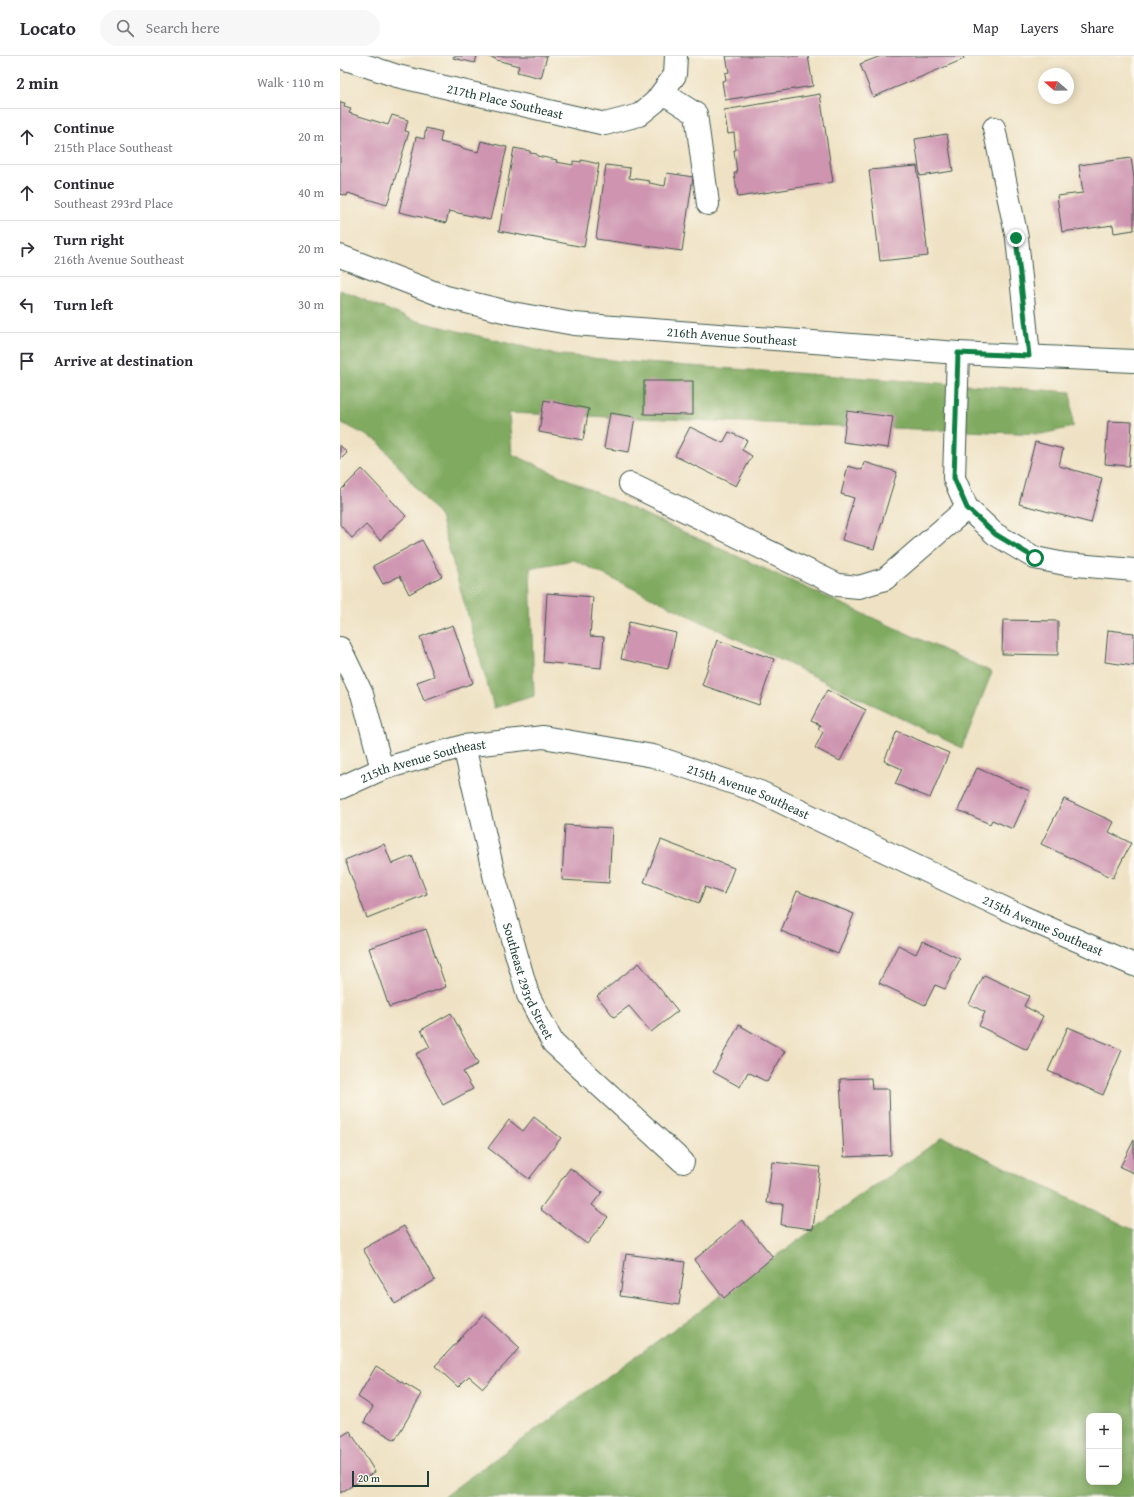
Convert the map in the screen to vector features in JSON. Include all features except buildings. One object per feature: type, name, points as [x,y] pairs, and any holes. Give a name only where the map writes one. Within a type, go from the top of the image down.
[{"type":"street","name":"217th Place Southeast","points":[[340,57],[418,82],[605,124],[639,115],[655,102],[675,75],[676,56]]},
{"type":"street","points":[[663,93],[696,114],[708,204]]},
{"type":"street","points":[[994,128],[1016,238],[1029,356]]},
{"type":"street","name":"216th Avenue Southeast","points":[[340,256],[446,297],[512,313],[574,324],[958,353],[1134,361]]},
{"type":"street","points":[[958,353],[954,478],[967,508],[995,534],[1035,558],[1065,564],[1134,570]]},
{"type":"street","points":[[630,484],[838,585],[859,587],[885,579],[967,508]]},
{"type":"street","points":[[340,648],[362,694],[382,769]]},
{"type":"street","name":"215th Avenue Southeast","points":[[340,788],[382,769],[464,746],[543,737],[653,756],[760,792],[1021,916],[1134,965]]},
{"type":"street","name":"Southeast 293rd Street","points":[[464,746],[495,879],[528,995],[553,1043],[683,1162]]},
{"type":"green space","points":[[340,290],[413,320],[553,354],[631,362],[1071,392],[1073,427],[1042,434],[509,413],[512,454],[992,672],[962,748],[574,560],[530,568],[534,696],[494,708],[440,517],[378,441],[340,422]]},
{"type":"green space","points":[[943,1137],[1134,1230],[1134,1497],[443,1497],[625,1364]]},
{"type":"route","points":[[1016,238],[1029,356],[958,353],[954,478],[967,508],[995,534],[1035,558]]}]
